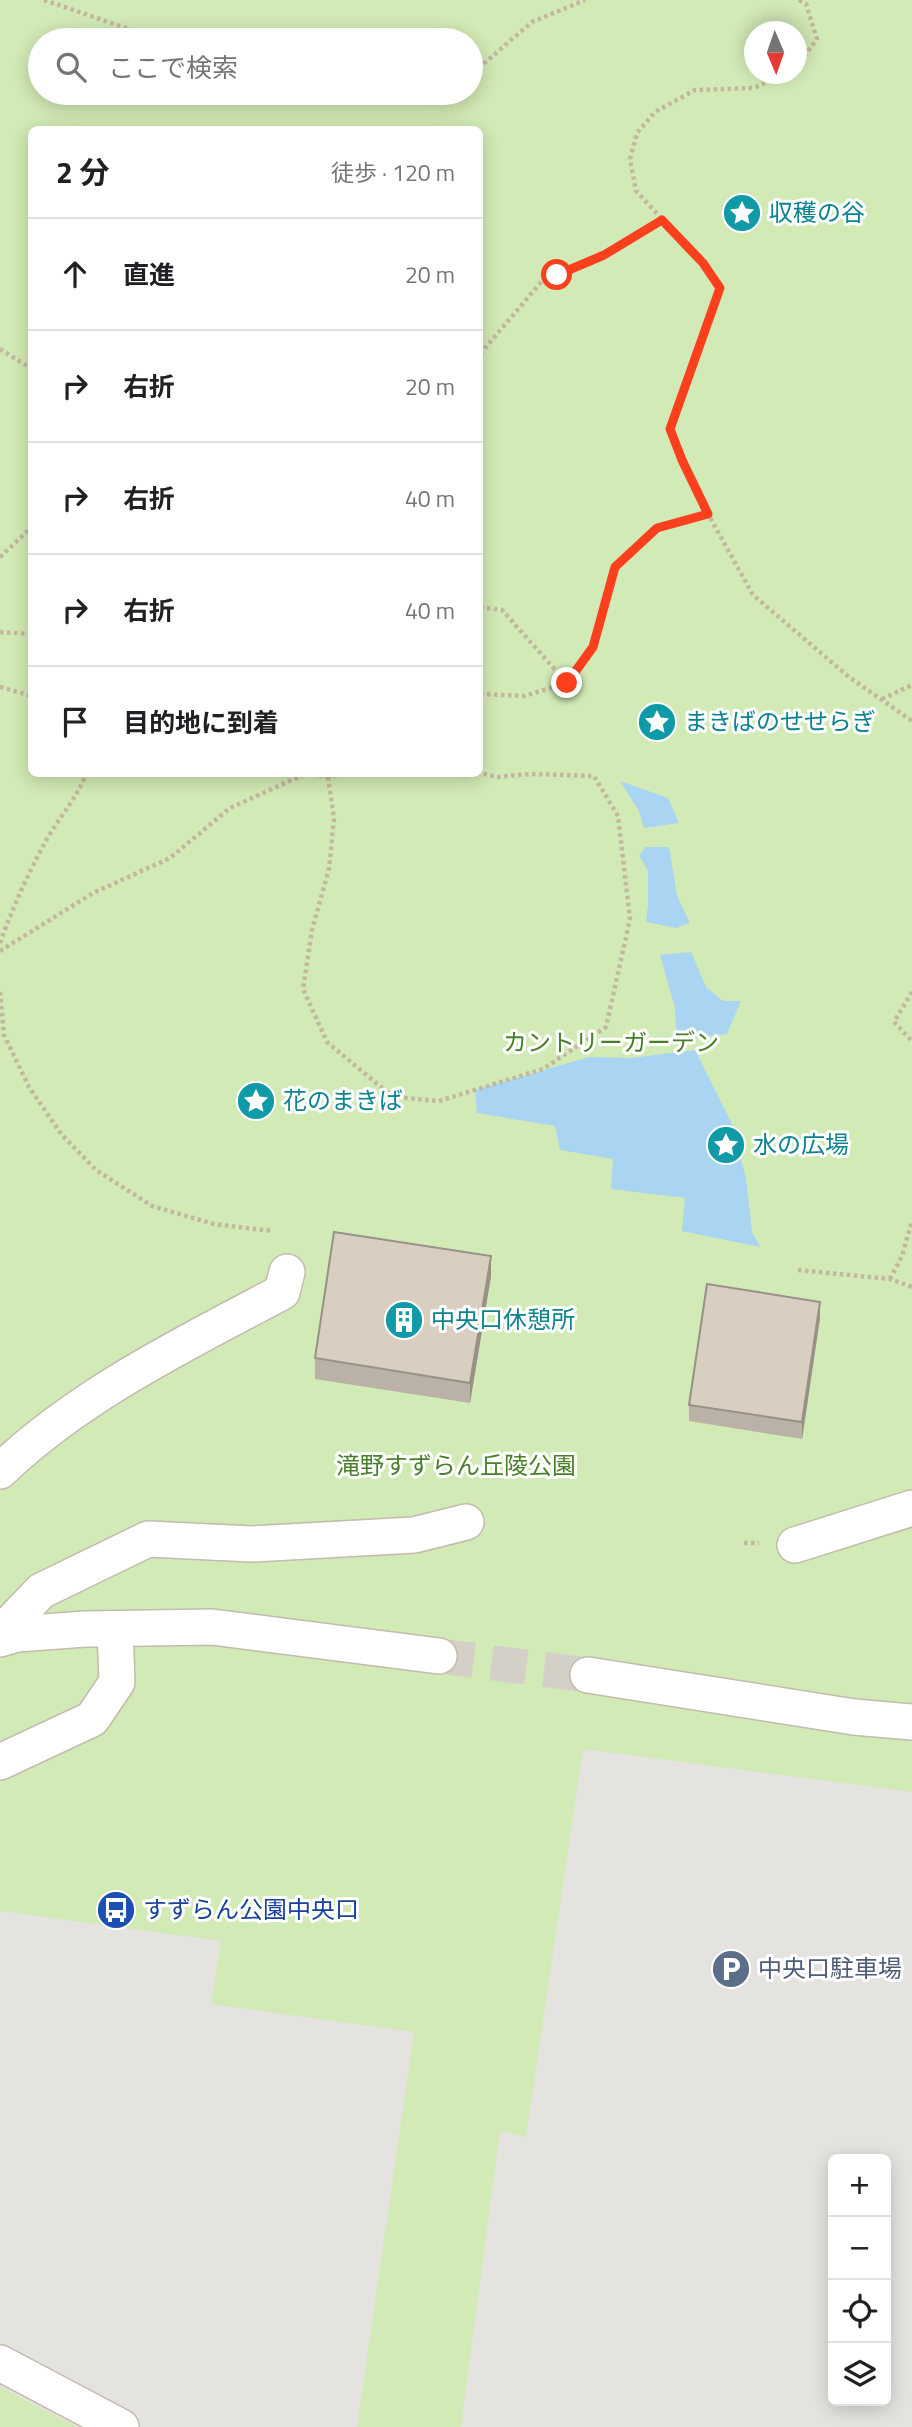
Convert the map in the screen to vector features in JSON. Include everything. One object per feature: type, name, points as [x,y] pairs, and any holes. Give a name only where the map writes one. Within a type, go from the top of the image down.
[{"type":"street","points":[[0,1471],[33,1439],[142,1367],[282,1292],[287,1272]]},
{"type":"street","points":[[795,1545],[912,1508]]},
{"type":"street","points":[[0,1634],[41,1591],[148,1539],[251,1544],[414,1535],[466,1522]]},
{"type":"street","points":[[0,1639],[17,1634],[212,1627],[439,1656]]},
{"type":"street","points":[[0,1762],[92,1719],[117,1682],[115,1629]]},
{"type":"street","points":[[587,1675],[854,1717],[912,1722]]},
{"type":"street","points":[[0,2362],[121,2427]]},
{"type":"path","points":[[44,0],[126,28]]},
{"type":"path","points":[[483,64],[533,22],[585,0]]},
{"type":"path","points":[[799,0],[806,4],[817,39],[807,53]]},
{"type":"path","points":[[763,84],[754,88],[695,90],[655,112],[637,133],[630,159],[636,191],[703,263],[720,288],[670,429],[708,514],[753,595],[849,677],[912,721]]},
{"type":"path","points":[[483,350],[542,281],[604,255],[662,220]]},
{"type":"path","points":[[0,349],[28,366]]},
{"type":"path","points":[[483,694],[524,696],[567,683],[593,647],[615,567],[657,528],[708,514]]},
{"type":"path","points":[[0,557],[28,531]]},
{"type":"path","points":[[483,607],[502,610],[567,683]]},
{"type":"path","points":[[0,632],[28,634]]},
{"type":"path","points":[[881,700],[912,685]]},
{"type":"path","points":[[0,687],[28,695]]},
{"type":"path","points":[[328,777],[334,819],[329,869],[312,930],[303,989],[327,1042],[393,1097],[439,1101],[543,1069],[606,1027],[630,919],[618,816],[594,776],[530,774],[497,777],[483,774]]},
{"type":"path","points":[[0,943],[19,893],[48,837],[81,788],[85,777]]},
{"type":"path","points":[[0,950],[93,893],[170,858],[230,808],[298,777]]},
{"type":"path","points":[[0,992],[4,1035],[29,1087],[62,1135],[96,1170],[152,1206],[214,1224],[272,1231]]},
{"type":"path","points":[[912,992],[894,1022],[912,1041]]},
{"type":"path","points":[[890,1279],[902,1256],[912,1221]]},
{"type":"path","points":[[799,1270],[890,1279],[912,1287]]},
{"type":"green space","name":"滝野すずらん丘陵公園","points":[[0,0],[912,0],[912,2427],[0,2427]]},
{"type":"shaded area","name":"中央口駐車場","points":[[583,1749],[912,1792],[912,2427],[461,2427],[500,2131],[526,2137]]},
{"type":"shaded area","points":[[0,1911],[221,1941],[211,2004],[414,2032],[357,2427],[77,2427],[0,2387]]},
{"type":"water","points":[[620,781],[668,798],[679,823],[644,828],[639,811]]},
{"type":"water","points":[[646,847],[669,847],[677,896],[690,923],[676,928],[646,922],[648,871],[639,855]]},
{"type":"water","points":[[691,952],[706,987],[723,1001],[741,1001],[727,1034],[677,1041],[675,1008],[660,955]]},
{"type":"water","points":[[695,1050],[732,1124],[746,1178],[752,1232],[760,1247],[682,1231],[685,1198],[611,1189],[613,1159],[560,1150],[555,1126],[477,1113],[475,1090],[589,1057],[632,1058]]},
{"type":"building","name":"中央口休憩所","points":[[334,1232],[491,1256],[470,1383],[315,1358]]},
{"type":"building","points":[[707,1284],[820,1302],[802,1422],[689,1405]]},
{"type":"tunnel","points":[[439,1656],[588,1675]]},
{"type":"place","name":"収穫の谷","points":[[742,213]]},
{"type":"place","name":"まきばのせせらぎ","points":[[657,722]]},
{"type":"place","name":"花のまきば","points":[[256,1101]]},
{"type":"place","name":"水の広場","points":[[726,1145]]},
{"type":"place","name":"中央口休憩所","points":[[404,1320]]},
{"type":"place","name":"すずらん公園中央口","points":[[116,1910]]},
{"type":"place","name":"中央口駐車場","points":[[731,1969]]},
{"type":"route","points":[[557,275],[604,255],[662,220],[703,263],[720,288],[670,429],[708,514],[657,528],[615,567],[593,647],[567,683]]},
{"type":"park label","name":"カントリーガーデン","points":[[611,1043]]}]
